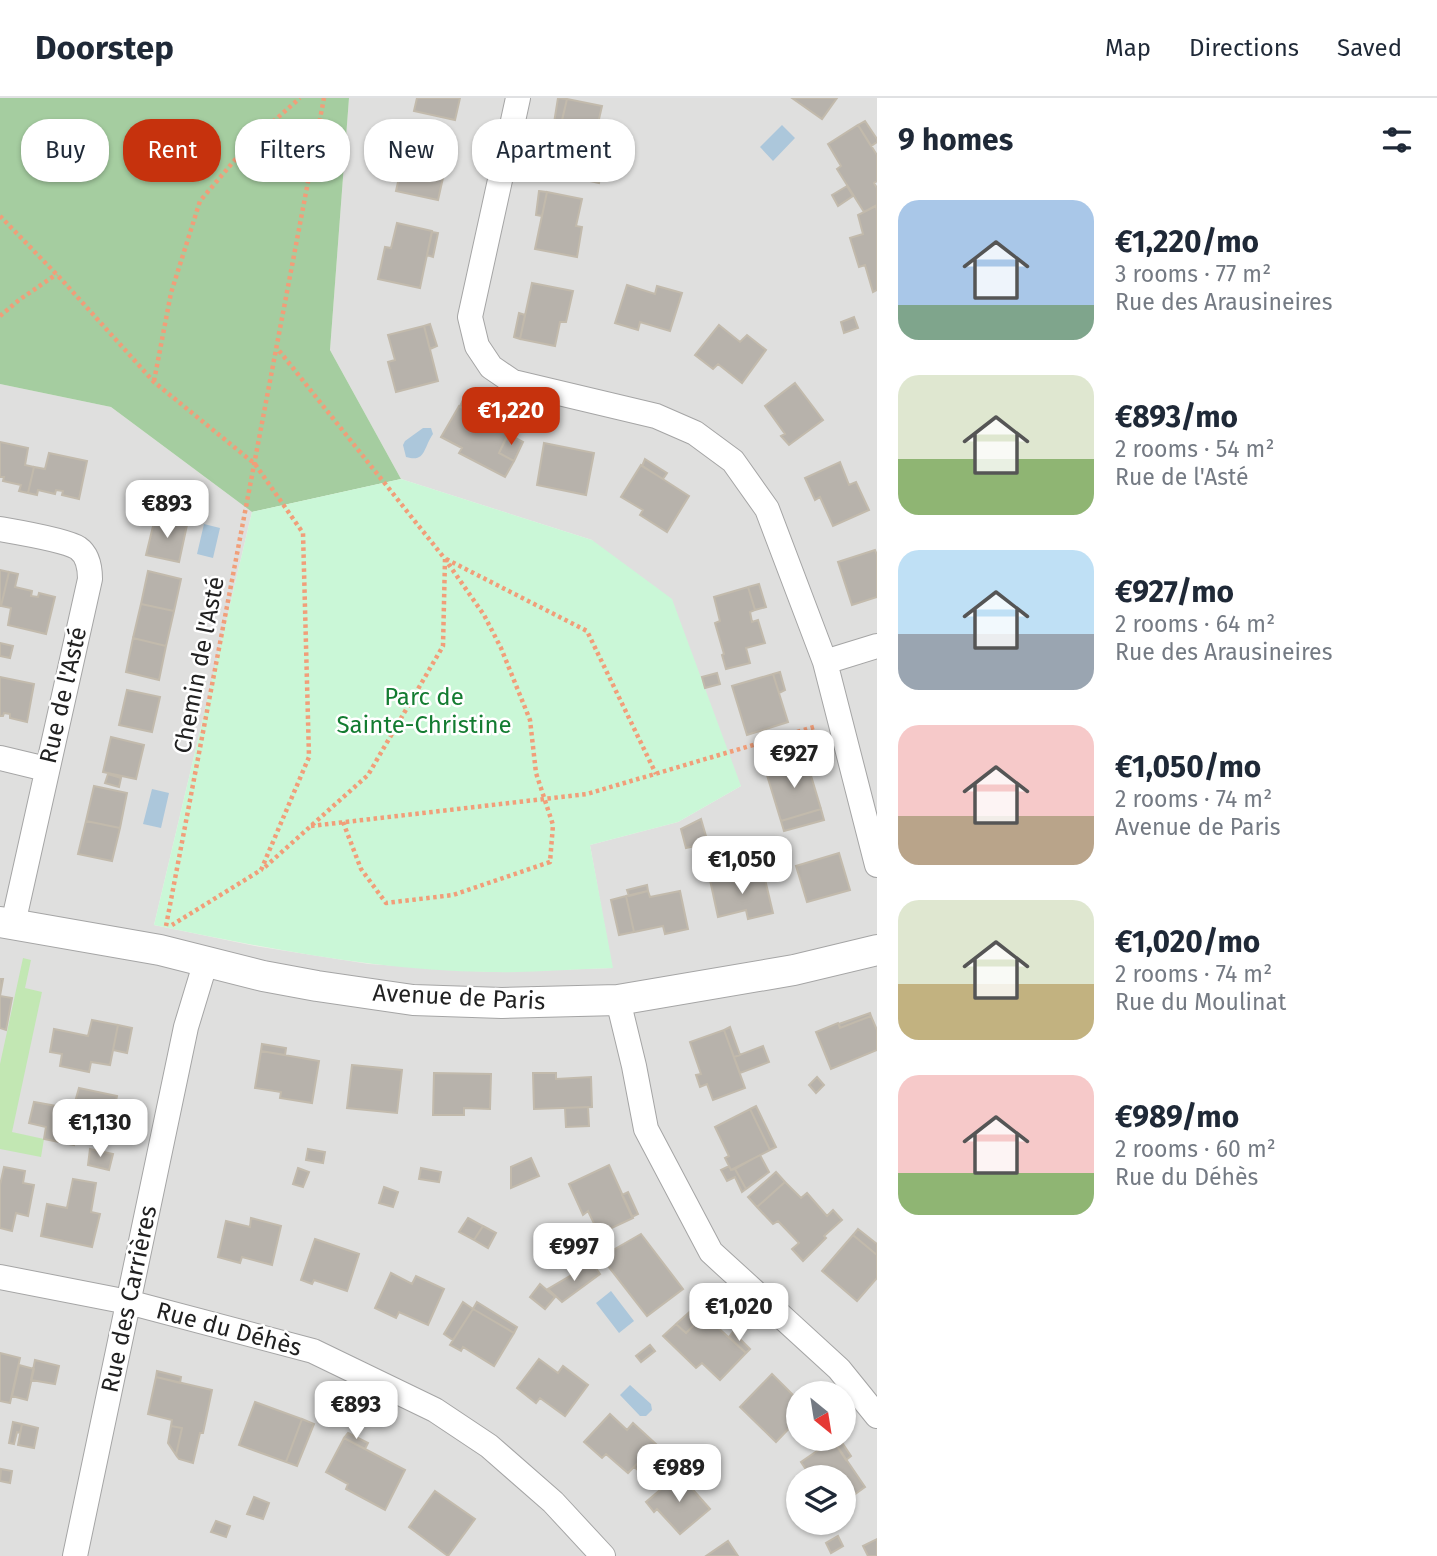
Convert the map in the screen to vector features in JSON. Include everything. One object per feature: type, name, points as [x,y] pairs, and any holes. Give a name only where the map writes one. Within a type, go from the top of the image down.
[{"type":"street","points":[[518,98],[470,317],[477,346],[491,367],[513,382],[656,416],[695,433],[733,461],[767,509],[825,662],[877,865]]},
{"type":"street","name":"Rue de l'Asté","points":[[0,529],[79,549],[90,566],[90,579],[46,769],[6,923]]},
{"type":"street","points":[[825,662],[877,646]]},
{"type":"street","points":[[0,758],[46,769]]},
{"type":"street","name":"Avenue de Paris","points":[[6,923],[160,950],[317,986],[413,1000],[514,1003],[618,1000],[794,970],[877,950]]},
{"type":"street","name":"Rue des Carrières","points":[[75,1556],[187,1027],[206,961]]},
{"type":"street","points":[[618,1000],[646,1129],[711,1252],[839,1369],[877,1416]]},
{"type":"street","name":"Rue du Déhès","points":[[0,1276],[128,1302],[313,1351],[435,1410],[489,1446],[553,1502],[603,1556]]},
{"type":"path","points":[[154,382],[171,293],[200,201],[251,141],[300,98]]},
{"type":"path","name":"Chemin de l'Asté","points":[[261,870],[166,929],[324,98]]},
{"type":"path","points":[[0,216],[57,274],[154,382],[255,464],[303,533],[309,757],[261,870]]},
{"type":"path","points":[[0,316],[57,274]]},
{"type":"path","points":[[277,348],[445,559],[484,615],[501,648],[530,720],[536,773],[553,825],[550,862],[453,895],[386,903],[361,869],[343,822]]},
{"type":"path","points":[[445,559],[587,631],[656,774]]},
{"type":"path","points":[[261,870],[368,775],[443,646],[445,559]]},
{"type":"path","points":[[311,826],[587,794],[814,727],[818,739]]},
{"type":"shaded area","points":[[349,98],[877,98],[877,1556],[0,1556],[0,384],[111,407],[252,512],[154,925],[255,946],[369,964],[490,972],[612,968],[590,845],[678,822],[741,786],[592,540],[401,479],[330,350],[343,182],[350,182]]},
{"type":"green space","points":[[0,98],[349,98],[347,119],[235,119],[235,182],[343,182],[330,350],[401,479],[252,512],[111,407],[0,384]]},
{"type":"green space","name":"Parc de Sainte-Christine","points":[[401,479],[592,540],[672,599],[741,786],[678,822],[590,845],[613,968],[505,972],[405,967],[279,950],[154,925],[252,512]]},
{"type":"green space","points":[[23,958],[31,960],[25,988],[42,992],[12,1132],[44,1139],[41,1157],[0,1149],[0,1064]]},
{"type":"water","points":[[782,125],[795,138],[773,161],[760,147]]},
{"type":"water","points":[[423,428],[431,428],[433,434],[423,453],[417,458],[406,457],[403,445],[405,441]]},
{"type":"water","points":[[204,524],[220,528],[213,558],[197,554]]},
{"type":"water","points":[[152,789],[169,793],[161,828],[143,824]]},
{"type":"water","points":[[611,1291],[634,1321],[619,1333],[596,1303]]},
{"type":"water","points":[[630,1385],[651,1404],[652,1410],[646,1416],[640,1416],[620,1395]]},
{"type":"building","points":[[417,98],[460,98],[455,119],[414,111]]},
{"type":"building","points":[[558,98],[567,99],[562,119],[555,119]]},
{"type":"building","points":[[792,98],[837,98],[822,119]]},
{"type":"building","points":[[567,99],[602,106],[599,119],[562,119]]},
{"type":"building","points":[[865,121],[877,139],[871,146],[858,125]]},
{"type":"building","points":[[858,125],[877,155],[877,181],[874,183],[877,188],[877,205],[864,212],[837,169],[841,166],[828,144]]},
{"type":"building","points":[[398,182],[442,182],[438,200],[396,191]]},
{"type":"building","points":[[847,186],[853,196],[838,206],[832,195]]},
{"type":"building","points":[[539,191],[547,192],[542,216],[536,215]]},
{"type":"building","points":[[547,192],[582,199],[576,226],[582,227],[577,257],[535,249]]},
{"type":"building","points":[[876,206],[877,290],[873,292],[865,265],[859,267],[850,238],[863,234],[858,215]]},
{"type":"building","points":[[397,223],[432,231],[420,288],[378,279],[385,247],[391,248]]},
{"type":"building","points":[[432,232],[438,233],[433,257],[427,255]]},
{"type":"building","points":[[532,283],[573,291],[566,322],[560,322],[555,346],[520,339]]},
{"type":"building","points":[[627,285],[655,294],[657,286],[682,293],[670,331],[640,322],[638,330],[615,323]]},
{"type":"building","points":[[519,313],[525,315],[520,339],[514,337]]},
{"type":"building","points":[[854,317],[858,328],[844,333],[841,322]]},
{"type":"building","points":[[430,324],[437,346],[430,349],[424,326]]},
{"type":"building","points":[[719,325],[740,342],[747,335],[766,350],[742,383],[718,364],[713,369],[695,355]]},
{"type":"building","points":[[424,326],[438,381],[396,392],[388,362],[395,360],[388,335]]},
{"type":"building","points":[[795,383],[823,420],[789,445],[781,436],[785,434],[765,406]]},
{"type":"building","points":[[463,400],[484,411],[480,417],[460,406]]},
{"type":"building","points":[[459,406],[509,433],[499,453],[514,461],[505,477],[459,453],[462,448],[441,437]]},
{"type":"building","points":[[508,434],[523,442],[514,461],[499,453]]},
{"type":"building","points":[[0,442],[28,448],[25,465],[34,467],[28,493],[19,491],[21,485],[3,481],[4,477],[0,477]]},
{"type":"building","points":[[544,443],[594,453],[586,495],[537,485]]},
{"type":"building","points":[[49,453],[87,461],[79,499],[62,495],[63,491],[56,490],[55,494],[38,490],[37,495],[28,493],[34,467],[45,469]]},
{"type":"building","points":[[645,459],[667,473],[663,479],[642,466]]},
{"type":"building","points":[[840,462],[849,485],[856,482],[869,510],[833,526],[820,497],[815,500],[805,478]]},
{"type":"building","points":[[641,465],[689,496],[667,532],[640,515],[643,510],[621,497]]},
{"type":"building","points":[[155,518],[187,525],[179,562],[146,555]]},
{"type":"building","points":[[875,550],[877,597],[852,605],[838,562]]},
{"type":"building","points":[[0,570],[9,572],[1,606],[0,606]]},
{"type":"building","points":[[148,571],[181,579],[174,611],[141,604]]},
{"type":"building","points":[[9,572],[18,574],[15,587],[32,591],[31,596],[38,597],[39,593],[55,597],[46,634],[8,625],[11,608],[1,606]]},
{"type":"building","points":[[759,584],[766,607],[755,610],[748,587]]},
{"type":"building","points":[[748,587],[755,610],[750,612],[752,622],[758,620],[765,643],[746,648],[750,663],[726,669],[715,623],[720,621],[714,597]]},
{"type":"building","points":[[141,604],[174,611],[166,646],[133,638]]},
{"type":"building","points":[[133,638],[166,646],[159,680],[126,672]]},
{"type":"building","points":[[0,643],[13,646],[10,658],[0,656]]},
{"type":"building","points":[[780,672],[785,690],[779,693],[773,674]]},
{"type":"building","points":[[717,673],[720,684],[705,688],[702,677]]},
{"type":"building","points":[[773,674],[788,722],[747,735],[732,686]]},
{"type":"building","points":[[0,677],[34,684],[27,722],[10,718],[10,714],[4,713],[0,716]]},
{"type":"building","points":[[127,690],[160,697],[152,732],[119,725]]},
{"type":"building","points":[[111,737],[144,745],[136,779],[103,772]]},
{"type":"building","points":[[806,759],[821,809],[781,821],[766,772]]},
{"type":"building","points":[[108,774],[121,778],[119,787],[105,783]]},
{"type":"building","points":[[94,786],[127,793],[120,828],[86,821]]},
{"type":"building","points":[[821,809],[824,820],[784,831],[781,821]]},
{"type":"building","points":[[701,819],[708,843],[686,848],[681,829]]},
{"type":"building","points":[[86,821],[120,828],[112,861],[78,854]]},
{"type":"building","points":[[839,853],[850,890],[807,902],[796,866]]},
{"type":"building","points":[[733,874],[734,882],[764,875],[773,913],[748,919],[746,910],[718,917],[710,880]]},
{"type":"building","points":[[647,885],[648,891],[629,896],[627,890]]},
{"type":"building","points":[[648,891],[650,897],[680,891],[688,929],[665,934],[663,926],[634,932],[626,896]]},
{"type":"building","points":[[626,896],[634,932],[619,935],[611,900]]},
{"type":"building","points":[[0,996],[12,998],[6,1030],[0,1028]]},
{"type":"building","points":[[870,1013],[871,1016],[840,1028],[839,1024]]},
{"type":"building","points":[[871,1016],[877,1030],[877,1050],[831,1069],[816,1032],[838,1023],[840,1028]]},
{"type":"building","points":[[92,1020],[118,1025],[110,1065],[91,1062],[89,1072],[60,1066],[62,1054],[50,1052],[54,1029],[88,1036]]},
{"type":"building","points":[[118,1025],[132,1028],[127,1053],[113,1050]]},
{"type":"building","points":[[730,1027],[740,1055],[734,1057],[724,1030]]},
{"type":"building","points":[[724,1030],[745,1088],[713,1100],[707,1084],[700,1087],[696,1075],[701,1074],[690,1042]]},
{"type":"building","points":[[262,1044],[286,1048],[285,1055],[261,1051]]},
{"type":"building","points":[[763,1046],[769,1062],[740,1073],[734,1057]]},
{"type":"building","points":[[261,1051],[319,1061],[312,1103],[280,1098],[281,1092],[255,1088]]},
{"type":"building","points":[[352,1065],[402,1070],[397,1113],[347,1108]]},
{"type":"building","points":[[434,1073],[491,1074],[490,1109],[464,1108],[464,1115],[433,1115]]},
{"type":"building","points":[[533,1073],[556,1073],[556,1079],[591,1077],[592,1107],[534,1109]]},
{"type":"building","points":[[817,1077],[824,1085],[816,1093],[809,1085]]},
{"type":"building","points":[[79,1088],[117,1096],[111,1124],[99,1122],[95,1137],[77,1134],[74,1145],[44,1139],[46,1127],[29,1123],[34,1102],[73,1109]]},
{"type":"building","points":[[756,1106],[776,1147],[770,1150],[750,1109]]},
{"type":"building","points":[[588,1107],[589,1126],[566,1127],[565,1108]]},
{"type":"building","points":[[750,1109],[770,1150],[731,1170],[725,1158],[729,1156],[715,1127]]},
{"type":"building","points":[[90,1149],[113,1154],[109,1170],[88,1165]]},
{"type":"building","points":[[308,1149],[325,1152],[323,1163],[306,1160]]},
{"type":"building","points":[[760,1155],[769,1172],[746,1189],[735,1169]]},
{"type":"building","points":[[531,1158],[539,1176],[511,1188],[511,1167]]},
{"type":"building","points":[[609,1165],[633,1218],[599,1234],[588,1211],[583,1215],[569,1184]]},
{"type":"building","points":[[729,1166],[731,1170],[735,1169],[746,1189],[742,1192],[735,1177],[727,1181],[721,1170]]},
{"type":"building","points":[[4,1167],[25,1171],[23,1183],[34,1185],[28,1216],[16,1213],[12,1231],[0,1228],[0,1185]]},
{"type":"building","points":[[298,1168],[309,1172],[303,1187],[293,1184]]},
{"type":"building","points":[[421,1168],[441,1172],[439,1182],[419,1179]]},
{"type":"building","points":[[776,1172],[785,1182],[757,1207],[748,1197]]},
{"type":"building","points":[[73,1179],[96,1183],[91,1212],[100,1214],[92,1247],[41,1236],[47,1204],[67,1208]]},
{"type":"building","points":[[785,1182],[801,1198],[807,1193],[827,1216],[833,1210],[842,1220],[803,1261],[792,1249],[799,1243],[778,1221],[773,1224],[757,1207]]},
{"type":"building","points":[[384,1187],[398,1192],[393,1207],[379,1203]]},
{"type":"building","points":[[628,1192],[638,1214],[632,1217],[622,1195]]},
{"type":"building","points":[[251,1218],[281,1226],[272,1265],[242,1257],[240,1263],[218,1257],[226,1221],[250,1227]]},
{"type":"building","points":[[468,1218],[483,1226],[474,1240],[459,1232]]},
{"type":"building","points":[[483,1226],[496,1233],[488,1248],[474,1240]]},
{"type":"building","points":[[858,1229],[877,1244],[877,1255],[853,1235]]},
{"type":"building","points":[[641,1234],[683,1289],[647,1316],[601,1257]]},
{"type":"building","points":[[853,1235],[877,1255],[877,1278],[857,1301],[822,1271]]},
{"type":"building","points":[[315,1239],[359,1254],[347,1291],[314,1280],[312,1284],[301,1280]]},
{"type":"building","points":[[592,1263],[600,1274],[562,1302],[548,1289]]},
{"type":"building","points":[[391,1273],[412,1284],[416,1276],[444,1289],[428,1325],[399,1312],[396,1318],[375,1308]]},
{"type":"building","points":[[540,1284],[555,1297],[545,1309],[530,1297]]},
{"type":"building","points":[[463,1302],[473,1309],[453,1340],[444,1334]]},
{"type":"building","points":[[477,1302],[517,1327],[514,1333],[473,1309]]},
{"type":"building","points":[[695,1307],[704,1315],[686,1333],[676,1324]]},
{"type":"building","points":[[473,1309],[514,1333],[494,1366],[463,1347],[461,1351],[450,1345]]},
{"type":"building","points":[[704,1315],[746,1353],[720,1380],[702,1363],[696,1368],[663,1336],[676,1324],[686,1333]]},
{"type":"building","points":[[733,1332],[750,1349],[746,1353],[729,1337]]},
{"type":"building","points":[[650,1345],[655,1351],[641,1362],[636,1356]]},
{"type":"building","points":[[0,1353],[20,1358],[10,1403],[0,1401]]},
{"type":"building","points":[[539,1359],[558,1373],[563,1366],[588,1385],[565,1416],[540,1398],[536,1403],[517,1388]]},
{"type":"building","points":[[35,1360],[59,1366],[55,1384],[31,1380]]},
{"type":"building","points":[[19,1365],[34,1369],[27,1400],[12,1396]]},
{"type":"building","points":[[157,1371],[181,1377],[180,1383],[156,1377]]},
{"type":"building","points":[[772,1374],[786,1388],[786,1432],[776,1442],[740,1407]]},
{"type":"building","points":[[156,1377],[212,1390],[203,1433],[200,1433],[193,1463],[179,1459],[176,1455],[182,1428],[171,1426],[172,1420],[148,1414]]},
{"type":"building","points":[[255,1402],[302,1419],[286,1462],[239,1445]]},
{"type":"building","points":[[610,1414],[627,1430],[633,1423],[656,1444],[628,1473],[606,1454],[602,1458],[584,1442]]},
{"type":"building","points":[[302,1419],[314,1424],[297,1466],[286,1462]]},
{"type":"building","points":[[13,1422],[22,1424],[14,1444],[9,1443]]},
{"type":"building","points":[[22,1424],[38,1428],[34,1448],[18,1445]]},
{"type":"building","points":[[171,1426],[182,1428],[176,1455],[168,1443]]},
{"type":"building","points":[[348,1433],[368,1443],[365,1449],[344,1438]]},
{"type":"building","points":[[344,1438],[405,1470],[385,1510],[346,1489],[348,1484],[326,1472]]},
{"type":"building","points":[[652,1448],[661,1457],[644,1475],[634,1467]]},
{"type":"building","points":[[817,1451],[840,1451],[850,1465],[803,1465],[801,1462]]},
{"type":"building","points":[[840,1451],[848,1451],[851,1456],[846,1460]]},
{"type":"building","points":[[1,1469],[12,1471],[10,1483],[0,1481]]},
{"type":"building","points":[[679,1474],[710,1509],[680,1534],[657,1509],[654,1512],[646,1502]]},
{"type":"building","points":[[856,1474],[865,1487],[856,1493]]},
{"type":"building","points":[[435,1491],[475,1519],[448,1556],[409,1527]]},
{"type":"building","points":[[254,1497],[269,1503],[263,1519],[247,1514]]},
{"type":"building","points":[[216,1521],[230,1526],[226,1537],[211,1532]]},
{"type":"building","points":[[838,1536],[843,1546],[831,1553],[826,1543]]},
{"type":"building","points":[[877,1539],[877,1556],[868,1556],[863,1546]]},
{"type":"building","points":[[728,1541],[738,1556],[706,1556]]}]
